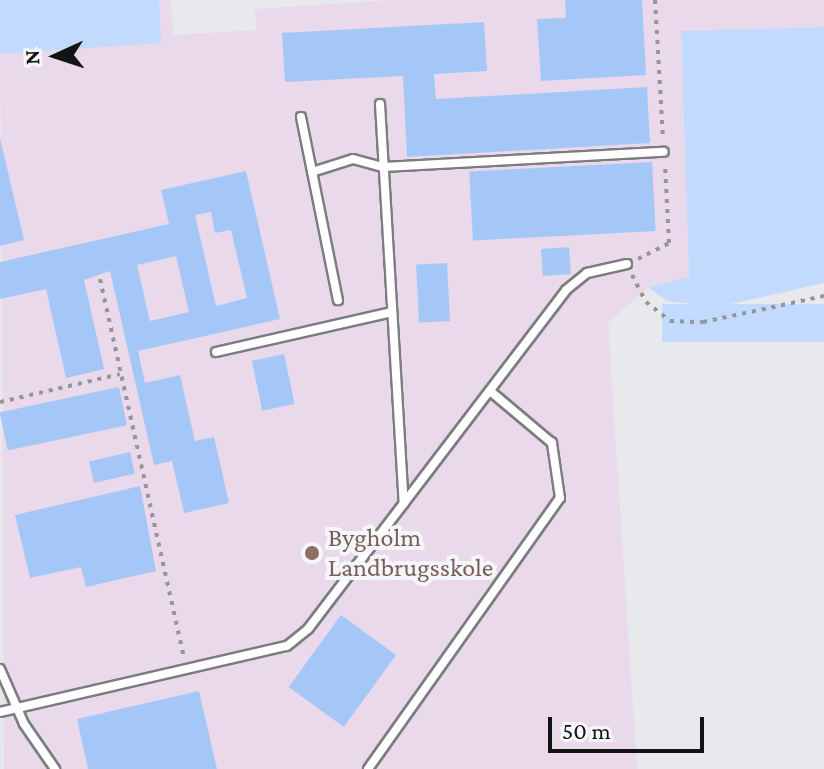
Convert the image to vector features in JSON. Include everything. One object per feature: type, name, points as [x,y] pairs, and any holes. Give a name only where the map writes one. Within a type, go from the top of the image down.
[{"type":"lane","points":[[380,104],[404,504]]},
{"type":"lane","points":[[301,117],[338,300]]},
{"type":"lane","points":[[312,172],[353,159],[383,167],[664,152]]},
{"type":"lane","points":[[0,712],[287,646],[308,629],[566,290],[587,273],[627,264]]},
{"type":"lane","points":[[216,352],[392,312]]},
{"type":"lane","points":[[368,769],[560,498],[552,443],[490,391]]},
{"type":"lane","points":[[0,669],[17,707],[55,769]]},
{"type":"path","points":[[627,264],[646,302],[670,321],[824,296]]},
{"type":"path","points":[[100,279],[186,669]]},
{"type":"path","points":[[0,402],[120,374]]},
{"type":"shaded area","name":"Bygholm Landbrugsskole","points":[[0,0],[171,0],[173,35],[256,30],[255,9],[390,0],[824,0],[824,27],[681,31],[689,278],[648,287],[608,323],[637,769],[4,769]]},
{"type":"shaded area","points":[[0,0],[159,0],[161,43],[0,54]]},
{"type":"shaded area","points":[[824,27],[824,283],[717,307],[667,301],[648,287],[689,277],[681,31]]},
{"type":"shaded area","points":[[662,304],[824,304],[824,342],[662,342]]},
{"type":"building","points":[[565,0],[642,0],[646,75],[541,81],[537,19],[566,18]]},
{"type":"building","points":[[484,22],[487,71],[434,74],[436,99],[647,87],[650,143],[407,157],[403,76],[285,82],[282,33]]},
{"type":"building","points":[[0,138],[24,240],[0,246]]},
{"type":"building","points":[[652,162],[656,231],[473,240],[469,172]]},
{"type":"building","points":[[246,171],[280,319],[138,351],[145,383],[180,375],[195,441],[214,437],[229,503],[184,513],[172,461],[154,465],[110,271],[84,280],[104,369],[66,378],[46,289],[0,299],[0,262],[169,224],[161,190]],"holes":[[[211,212],[215,233],[231,230],[247,298],[216,306],[195,215]],[[176,256],[189,312],[150,321],[137,265]]]},
{"type":"building","points":[[569,247],[571,274],[543,276],[541,249]]},
{"type":"building","points":[[447,263],[450,321],[419,323],[416,265]]},
{"type":"building","points":[[284,354],[295,404],[262,411],[252,361]]},
{"type":"building","points":[[119,387],[127,425],[8,451],[0,412]]},
{"type":"building","points":[[130,452],[135,473],[94,483],[89,461]]},
{"type":"building","points":[[140,486],[156,571],[86,587],[81,567],[30,578],[15,515]]},
{"type":"building","points":[[341,615],[396,655],[344,727],[289,687]]},
{"type":"building","points":[[199,691],[217,769],[88,769],[77,719]]},
{"type":"place","name":"Bygholm Landbrugsskole","points":[[312,553]]}]
